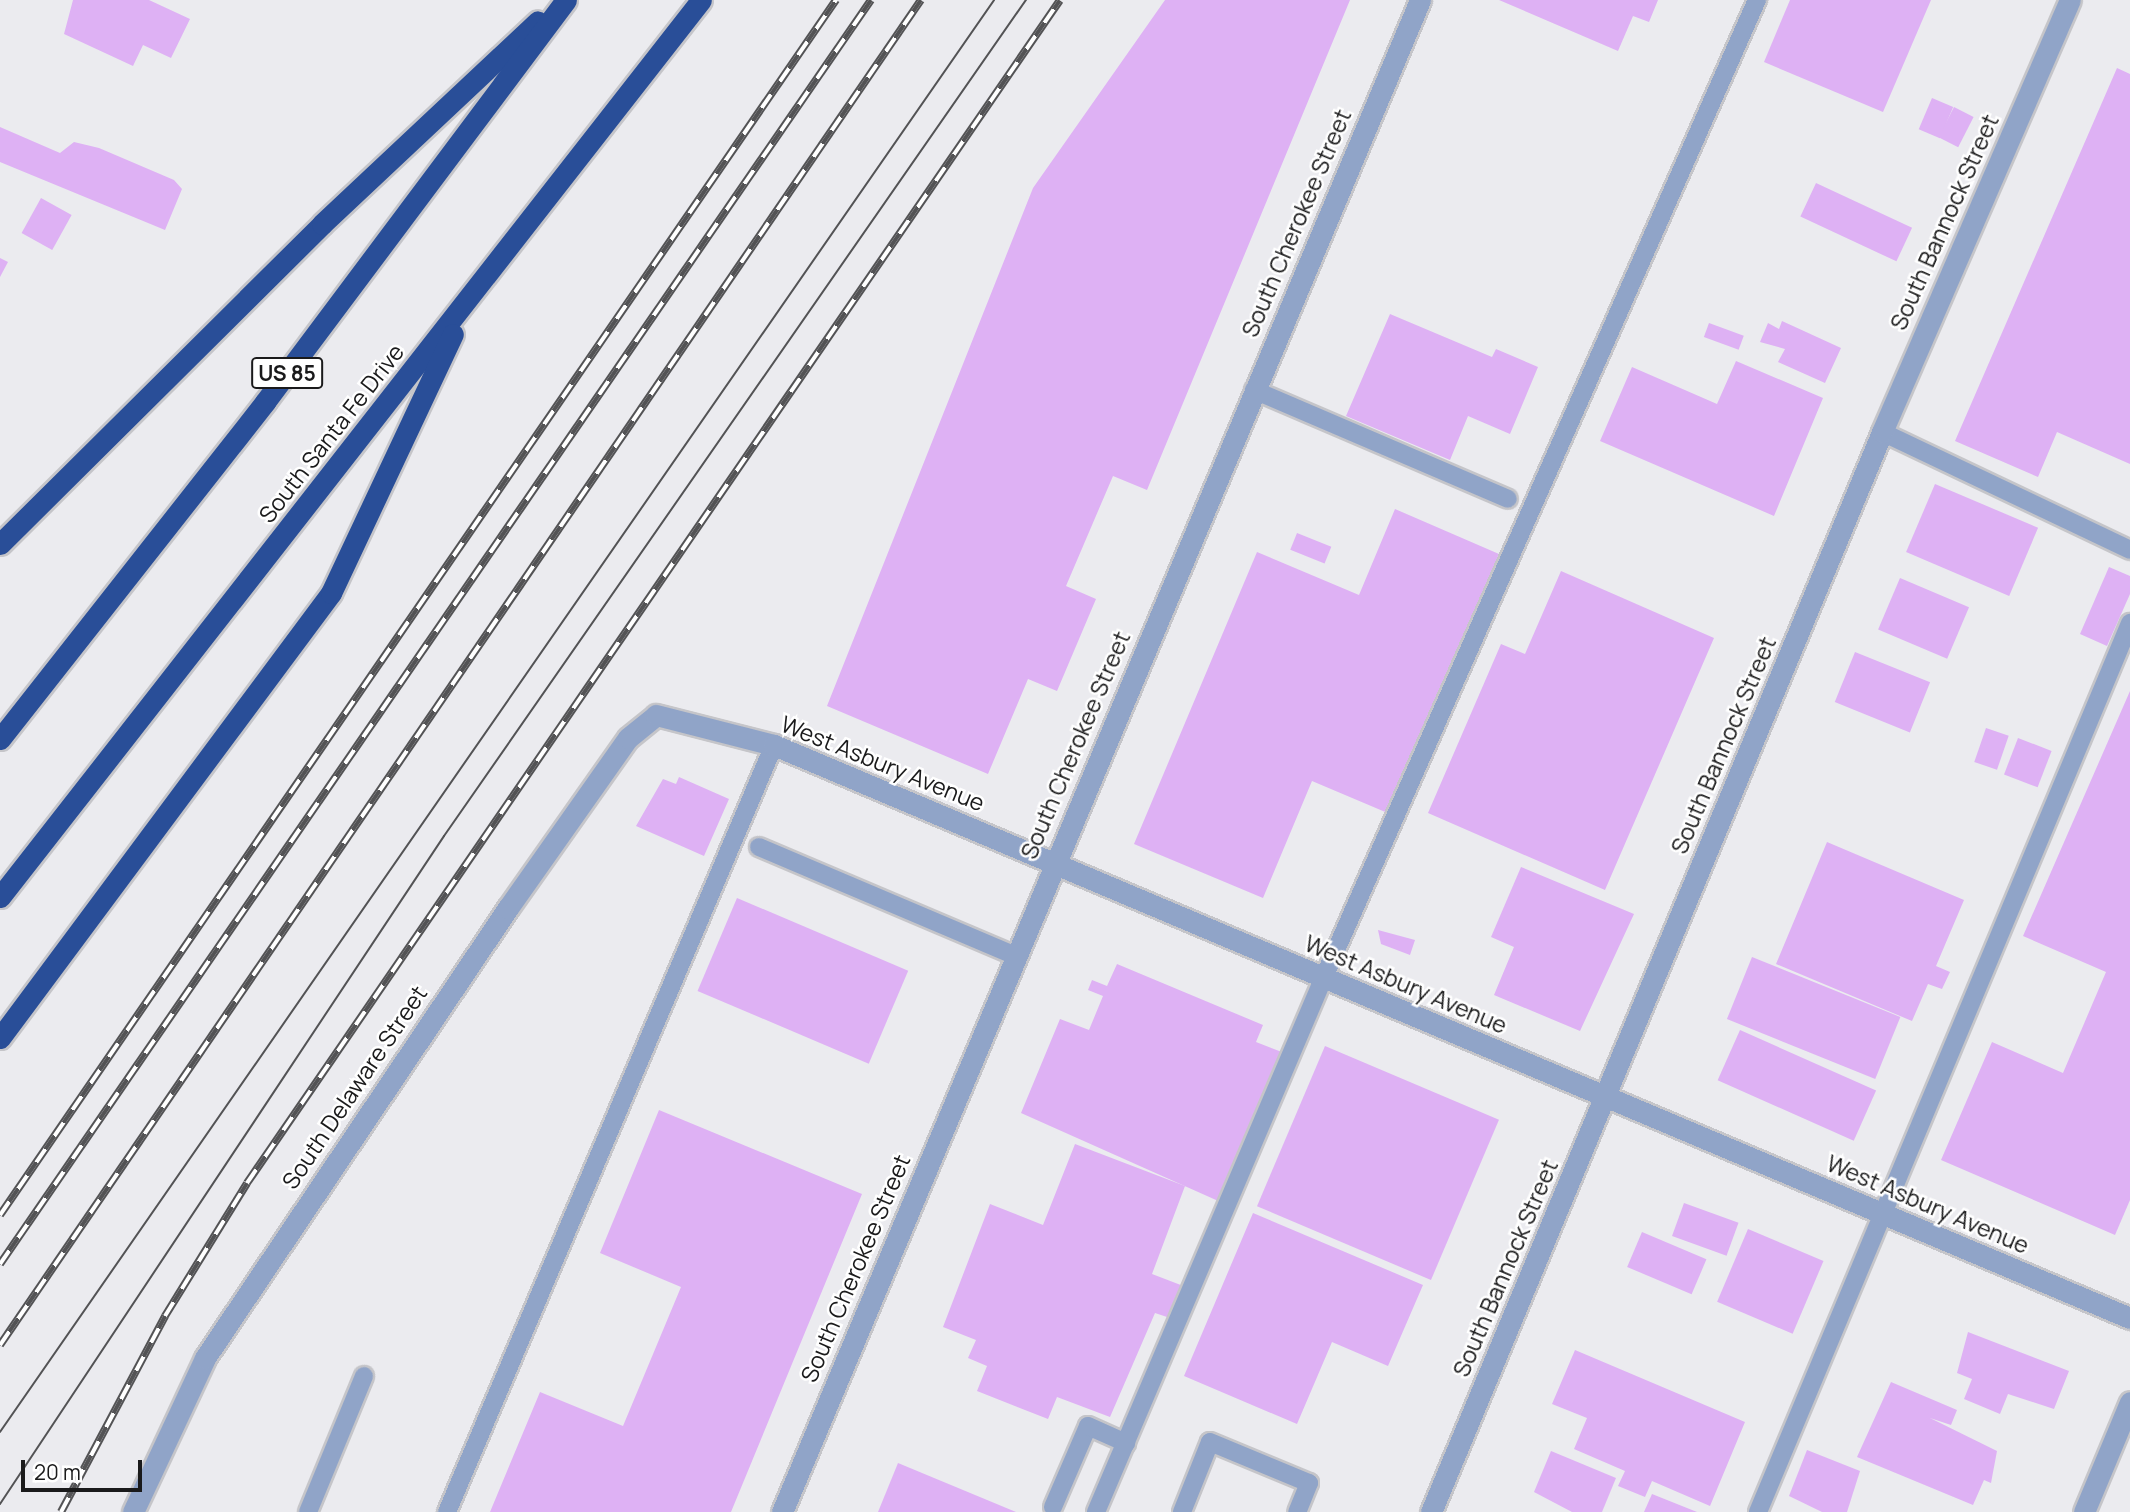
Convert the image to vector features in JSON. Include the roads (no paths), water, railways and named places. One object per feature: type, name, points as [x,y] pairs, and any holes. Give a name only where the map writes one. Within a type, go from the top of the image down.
[{"type":"highway","points":[[0,544],[322,224],[560,0]]},
{"type":"highway","name":"US 85","points":[[0,739],[265,402],[566,0]]},
{"type":"highway","name":"South Santa Fe Drive","points":[[0,897],[701,0]]},
{"type":"highway","points":[[0,1038],[331,593],[468,300]]},
{"type":"street","name":"South Cherokee Street","points":[[782,1512],[1053,862],[1420,0]]},
{"type":"street","name":"South Bannock Street","points":[[1431,1512],[1882,432],[2070,0]]},
{"type":"street","name":"West Asbury Avenue","points":[[656,715],[774,745],[2130,1318]]},
{"type":"street","name":"South Delaware Street","points":[[134,1512],[226,1325],[508,908],[628,738],[656,715]]},
{"type":"street","points":[[2084,1512],[2130,1402]]},
{"type":"lane","points":[[1096,1512],[1324,977],[1757,0]]},
{"type":"lane","points":[[1254,390],[1508,499]]},
{"type":"lane","points":[[1882,432],[2130,550]]},
{"type":"lane","points":[[1758,1512],[2130,622]]},
{"type":"lane","points":[[447,1512],[774,745]]},
{"type":"lane","points":[[759,847],[1014,955]]},
{"type":"lane","points":[[308,1512],[364,1376]]},
{"type":"lane","points":[[1053,1507],[1088,1426],[1126,1443]]},
{"type":"lane","points":[[1182,1512],[1210,1442],[1309,1483],[1297,1512]]},
{"type":"tram line","points":[[0,1432],[994,0]]},
{"type":"tram line","points":[[0,1504],[444,836],[1026,0]]},
{"type":"railway","points":[[0,1215],[836,0]]},
{"type":"railway","points":[[0,1264],[871,0]]},
{"type":"railway","points":[[0,1345],[921,0]]},
{"type":"railway","points":[[61,1512],[165,1316],[247,1183],[1060,0]]}]
